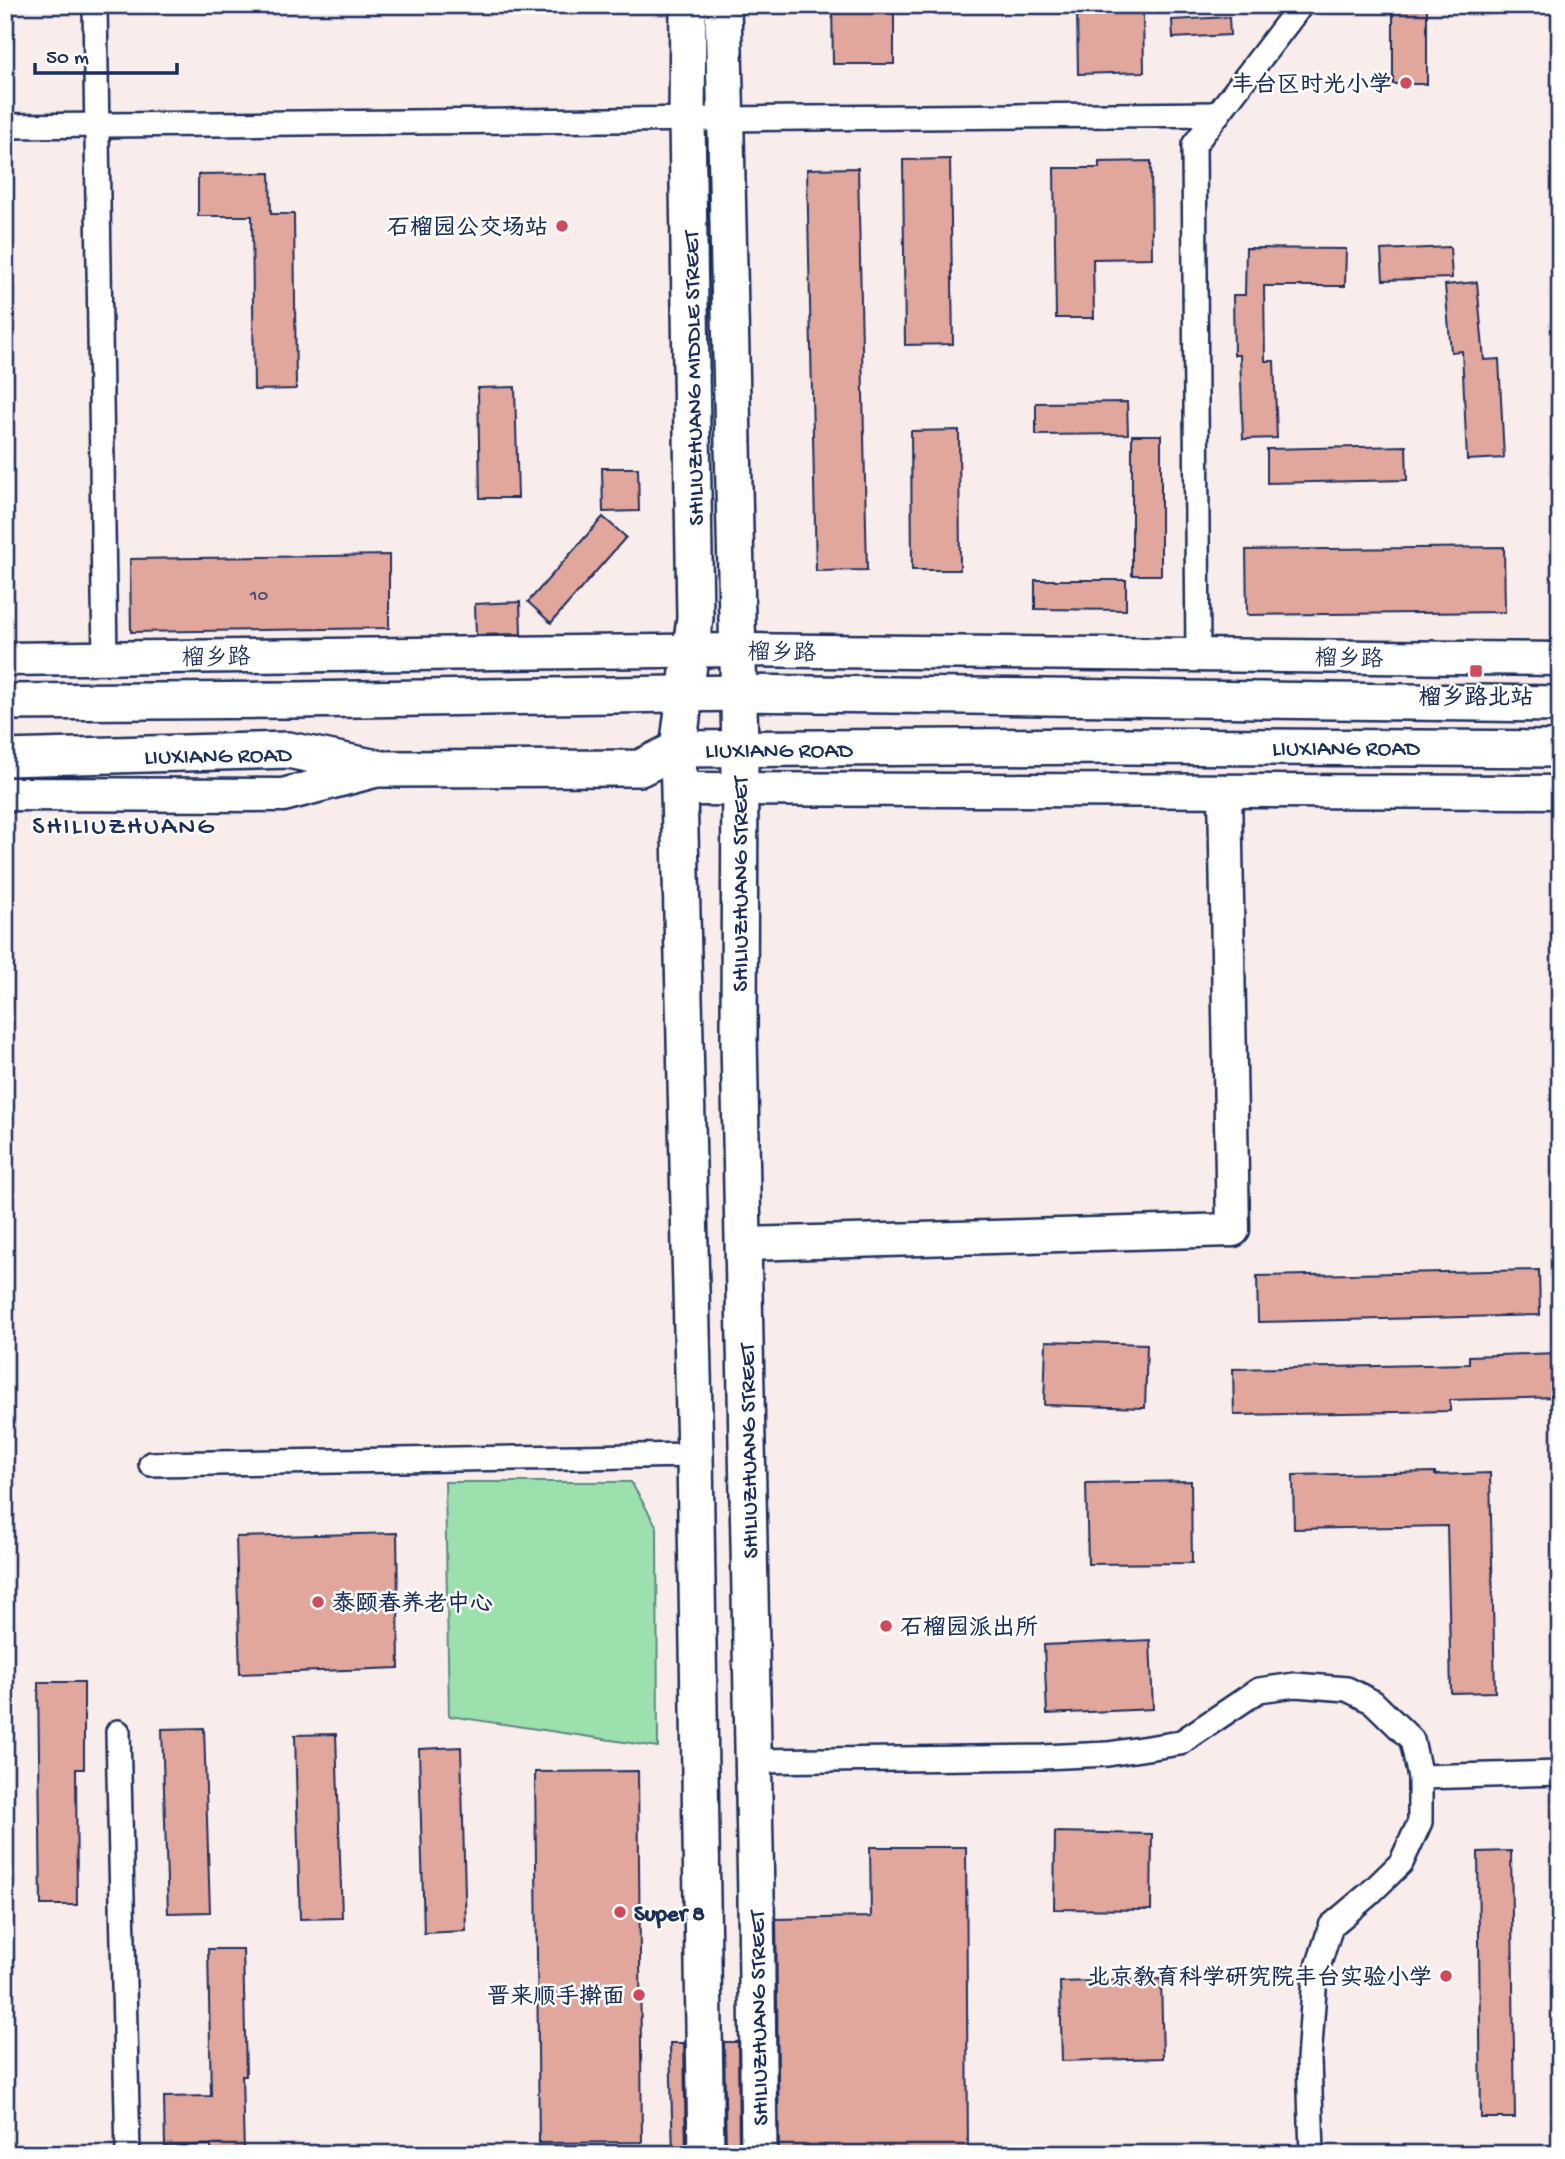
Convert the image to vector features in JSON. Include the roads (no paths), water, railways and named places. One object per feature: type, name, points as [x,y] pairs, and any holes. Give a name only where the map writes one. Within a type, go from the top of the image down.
[{"type":"main road","name":"SHILIUZHUANG MIDDLE STREET","points":[[678,749],[695,618],[687,120],[688,5]]},
{"type":"main road","name":"SHILIUZHUANG MIDDLE STREET","points":[[723,5],[740,749]]},
{"type":"main road","name":"LIUXIANG ROAD","points":[[5,702],[739,692],[1560,704]]},
{"type":"main road","name":"LIUXIANG ROAD","points":[[5,758],[288,750],[382,769],[640,768],[678,749],[1117,746],[1560,749]]},
{"type":"main road","points":[[678,749],[695,1455],[706,2154]]},
{"type":"main road","name":"SHILIUZHUANG STREET","points":[[740,749],[739,1038],[754,1761],[758,2154]]},
{"type":"street","points":[[95,5],[105,658]]},
{"type":"street","points":[[1198,655],[1194,145],[1301,5]]},
{"type":"street","points":[[5,127],[1218,114]]},
{"type":"street","name":"榴乡路","points":[[5,659],[738,650],[1560,659]]},
{"type":"street","points":[[5,794],[283,795],[382,769]]},
{"type":"street","points":[[679,789],[1560,792]]},
{"type":"street","points":[[743,1244],[1233,1230],[1226,791]]},
{"type":"street","points":[[151,1464],[695,1455]]},
{"type":"street","points":[[754,1761],[1108,1754],[1180,1743],[1259,1690],[1295,1685],[1347,1689],[1373,1702],[1412,1741],[1420,1777],[1420,1822],[1401,1863],[1331,1926],[1315,1976],[1310,2060],[1312,2154]]},
{"type":"street","points":[[118,1732],[128,2154]]},
{"type":"street","points":[[1420,1777],[1560,1773]]},
{"type":"place","name":"丰台区时光小学","points":[[1406,83]]},
{"type":"place","name":"石榴园公交场站","points":[[562,226]]},
{"type":"place","name":"榴乡路北站","points":[[1476,671]]},
{"type":"place","name":"泰颐春养老中心","points":[[318,1602]]},
{"type":"place","name":"石榴园派出所","points":[[886,1626]]},
{"type":"place","name":"Super 8","points":[[620,1912]]},
{"type":"place","name":"北京教育科学研究院丰台实验小学","points":[[1446,1976]]},
{"type":"place","name":"晋来顺手擀面","points":[[639,1995]]},
{"type":"district","name":"SHILIUZHUANG","points":[[124,824]]}]
